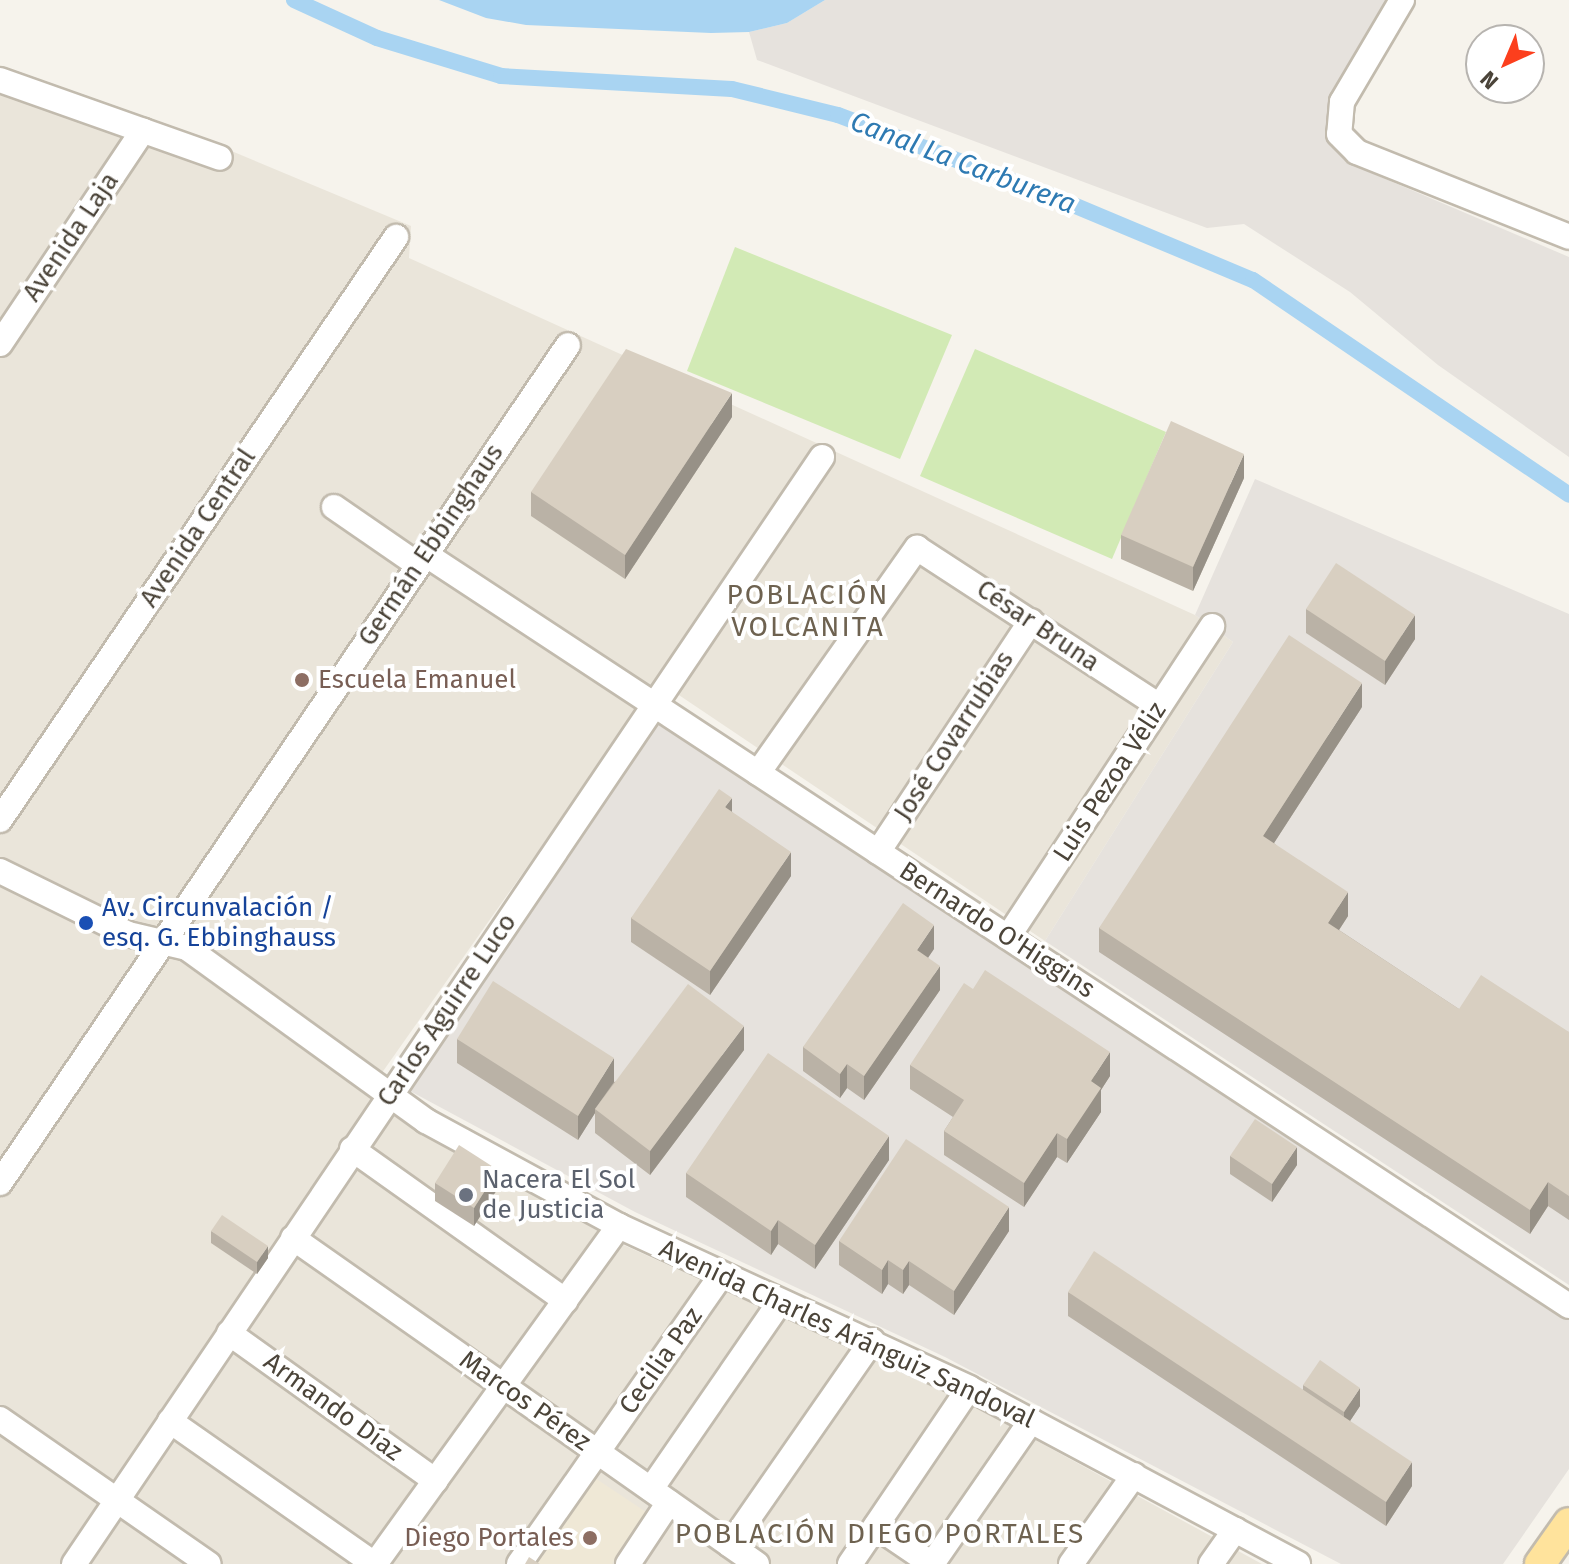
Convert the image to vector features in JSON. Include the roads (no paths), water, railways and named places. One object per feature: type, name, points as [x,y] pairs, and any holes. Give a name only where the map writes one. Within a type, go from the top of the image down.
[{"type":"main road","points":[[1540,1564],[1569,1523]]},
{"type":"street","points":[[1402,0],[1342,102],[1339,134],[1357,152],[1569,237]]},
{"type":"street","points":[[1,82],[220,158]]},
{"type":"street","name":"Avenida Laja","points":[[0,344],[143,130]]},
{"type":"street","name":"Avenida Central","points":[[0,820],[396,237]]},
{"type":"street","name":"Germán Ebbinghaus","points":[[0,1183],[161,941],[568,345]]},
{"type":"street","name":"Carlos Aguirre Luco","points":[[74,1564],[822,457]]},
{"type":"street","name":"Bernardo O'Higgins","points":[[334,507],[654,705],[1569,1306]]},
{"type":"street","name":"César Bruna","points":[[758,773],[917,548],[1159,706]]},
{"type":"street","name":"José Covarrubias","points":[[878,852],[1031,621]]},
{"type":"street","name":"Luis Pezoa Véliz","points":[[1008,937],[1212,626]]},
{"type":"street","name":"Avenida Charles Aránguiz Sandoval","points":[[0,871],[128,934],[187,948],[446,1133],[619,1226],[969,1388],[1298,1564]]},
{"type":"street","points":[[352,1149],[566,1301]]},
{"type":"street","points":[[170,1421],[375,1564],[619,1226]]},
{"type":"street","name":"Marcos Pérez","points":[[293,1238],[757,1564]]},
{"type":"street","name":"Cecilia Paz","points":[[519,1564],[721,1275]]},
{"type":"street","points":[[628,1564],[660,1496],[780,1302]]},
{"type":"street","name":"Armando Díaz","points":[[229,1333],[436,1481]]},
{"type":"street","points":[[730,1545],[872,1341]]},
{"type":"street","points":[[850,1564],[969,1388]]},
{"type":"street","points":[[0,1419],[209,1564]]},
{"type":"street","points":[[876,1526],[932,1564],[1031,1421]]},
{"type":"street","points":[[1071,1564],[1134,1475]]},
{"type":"street","points":[[1211,1564],[1235,1530]]},
{"type":"water","points":[[439,0],[825,0],[787,23],[749,32],[711,33],[526,25],[486,18]]},
{"type":"waterway","name":"Canal La Carburera","points":[[294,0],[377,38],[501,76],[732,89],[838,115],[1059,199],[1253,280],[1569,495]]},
{"type":"place","name":"Escuela Emanuel","points":[[302,680]]},
{"type":"place","name":"Av. Circunvalación / esq. G. Ebbinghauss","points":[[86,923]]},
{"type":"place","name":"Nacera El Sol de Justicia","points":[[466,1195]]},
{"type":"place","name":"Diego Portales","points":[[590,1538]]},
{"type":"district","name":"POBLACIÓN VOLCANITA","points":[[808,611]]},
{"type":"district","name":"POBLACIÓN DIEGO PORTALES","points":[[880,1534]]}]
